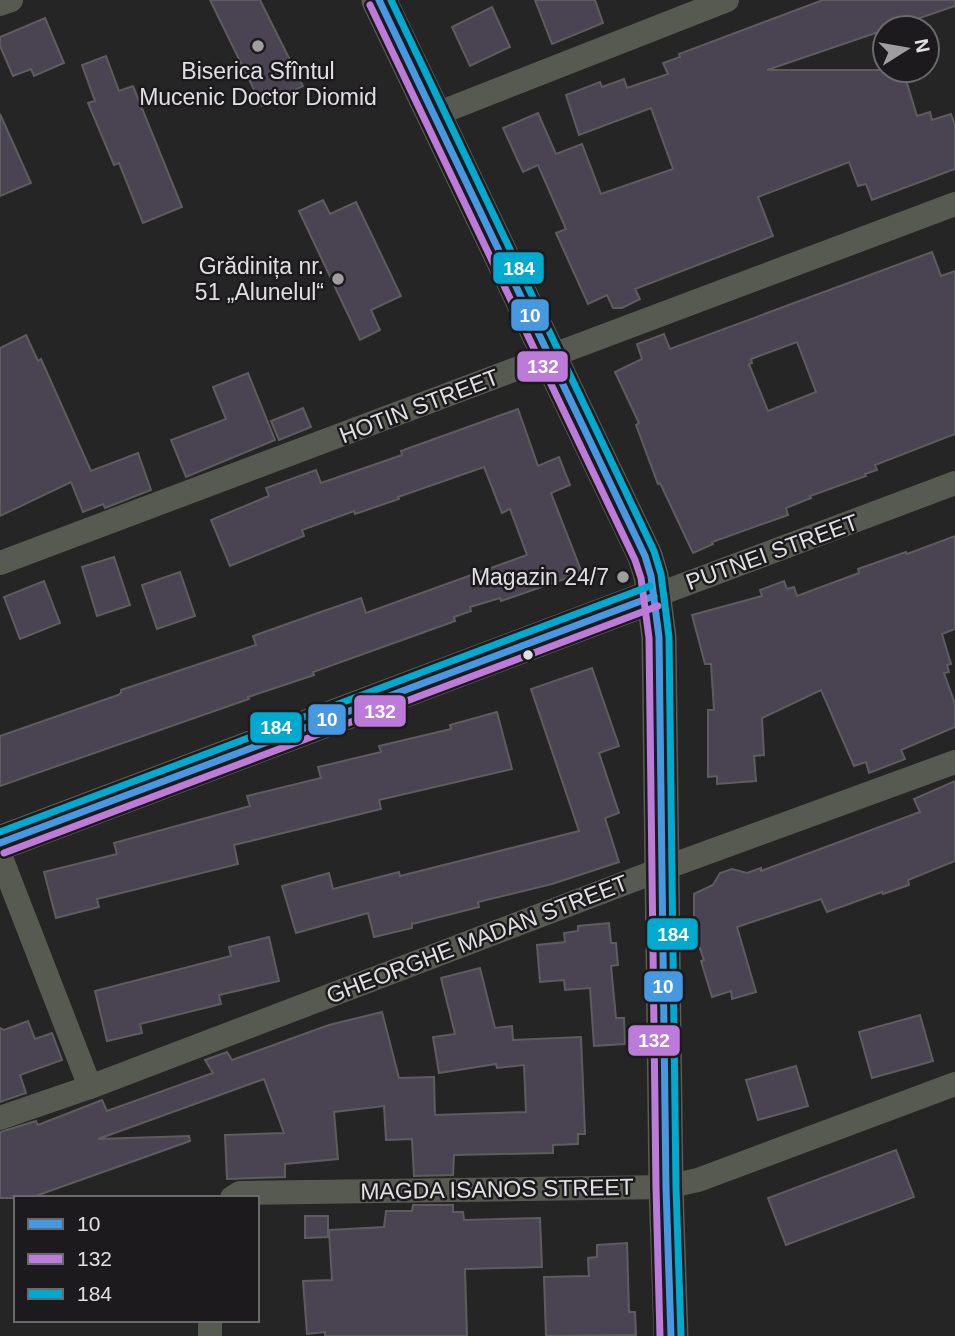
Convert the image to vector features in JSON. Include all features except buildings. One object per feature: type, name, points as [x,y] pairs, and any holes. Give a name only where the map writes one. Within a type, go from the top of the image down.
[{"type":"street","points":[[0,4],[11,0]]},
{"type":"street","points":[[379,0],[645,556],[654,596],[659,637],[666,1187],[671,1336]]},
{"type":"street","points":[[434,115],[727,0]]},
{"type":"street","name":"HOTIN STREET","points":[[0,563],[955,204]]},
{"type":"street","name":"PUTNEI STREET","points":[[0,843],[955,483]]},
{"type":"street","name":"GHEORGHE MADAN STREET","points":[[0,1118],[90,1087],[662,869],[955,762]]},
{"type":"street","points":[[0,855],[90,1087]]},
{"type":"street","name":"MAGDA ISANOS STREET","points":[[235,1196],[240,1193],[666,1187],[698,1180],[955,1084]]},
{"type":"transit line","name":"10","points":[[379,0],[645,556],[651,576],[659,637],[666,1187],[671,1336]]},
{"type":"transit line","name":"184","points":[[391,0],[654,551],[661,574],[669,637],[676,1187],[681,1336]]},
{"type":"transit line","name":"132","points":[[370,5],[635,560],[641,578],[649,638],[660,1336]]},
{"type":"transit line","name":"184","points":[[0,832],[650,586]]},
{"type":"transit line","name":"10","points":[[0,843],[654,596]]},
{"type":"transit line","name":"132","points":[[4,853],[658,606]]},
{"type":"place","name":"Biserica Sfîntul Mucenic Doctor Diomid","points":[[258,46]]},
{"type":"place","name":"Grădinița nr. 51 „Alunelul“","points":[[338,279]]},
{"type":"place","name":"Magazin 24/7","points":[[623,577]]}]
